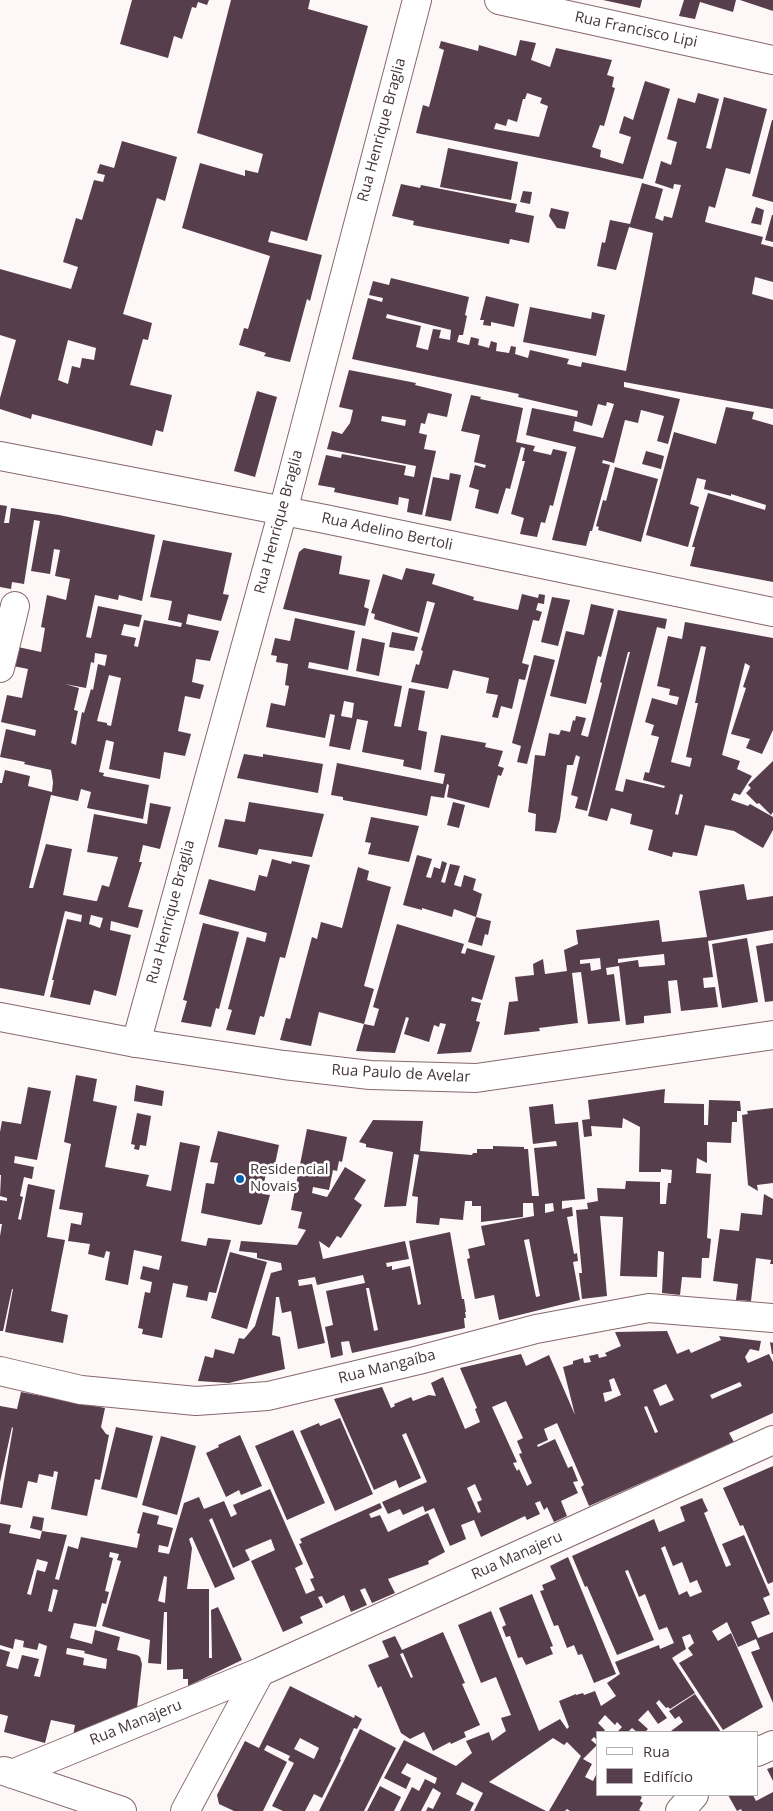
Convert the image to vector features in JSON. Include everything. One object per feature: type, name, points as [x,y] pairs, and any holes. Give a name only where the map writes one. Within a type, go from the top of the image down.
[{"type":"street","name":"Rua Henrique Braglia","points":[[136,1043],[283,511],[417,0]]},
{"type":"street","name":"Rua Francisco Lipi","points":[[499,0],[773,60]]},
{"type":"street","name":"Rua Adelino Bertoli","points":[[0,456],[283,511],[773,612]]},
{"type":"street","points":[[0,668],[15,606]]},
{"type":"street","name":"Rua Paulo de Avelar","points":[[0,1017],[136,1043],[284,1065],[370,1075],[476,1078],[773,1035]]},
{"type":"street","name":"Rua Mangaíba","points":[[0,1371],[82,1390],[196,1401],[268,1396],[419,1360],[536,1329],[649,1308],[773,1318]]},
{"type":"street","name":"Rua Manajeru","points":[[6,1772],[260,1672],[773,1440]]},
{"type":"street","points":[[185,1811],[260,1672]]},
{"type":"street","points":[[758,1752],[773,1745]]},
{"type":"street","points":[[6,1772],[122,1811]]},
{"type":"street","points":[[680,1811],[693,1796]]},
{"type":"building","points":[[132,0],[209,0],[207,5],[198,2],[196,8],[192,7],[182,39],[174,36],[168,58],[120,44]]},
{"type":"building","points":[[231,0],[310,0],[308,9],[368,26],[307,241],[271,231],[268,242],[322,255],[310,301],[307,299],[290,362],[264,356],[266,353],[239,345],[244,328],[248,329],[270,256],[182,228],[200,163],[245,176],[245,170],[258,173],[263,154],[197,133]]},
{"type":"building","points":[[603,0],[642,0],[640,8]]},
{"type":"building","points":[[684,0],[736,0],[733,12],[700,2],[695,19],[679,16]]},
{"type":"building","points":[[740,0],[773,0],[773,11]]},
{"type":"building","points":[[520,40],[536,43],[531,60],[550,67],[556,48],[612,60],[607,75],[614,77],[612,87],[615,88],[604,126],[600,125],[592,147],[601,150],[600,157],[623,164],[631,137],[619,133],[624,116],[633,120],[645,81],[670,89],[643,179],[416,133],[423,105],[429,107],[444,50],[439,48],[441,41],[478,51],[479,45],[516,56]],"holes":[[[527,93],[542,98],[540,103],[548,106],[539,137],[494,129],[496,123],[506,126],[508,119],[517,122],[523,99],[525,99]]]},
{"type":"building","points":[[698,93],[719,99],[706,148],[711,149],[724,97],[767,109],[750,174],[726,168],[715,208],[709,206],[705,222],[763,237],[761,244],[773,247],[773,282],[755,277],[752,294],[773,300],[773,409],[624,382],[624,387],[680,399],[668,444],[657,441],[664,416],[641,410],[638,423],[625,420],[614,463],[603,460],[602,463],[610,465],[586,546],[552,540],[576,447],[526,435],[532,408],[577,417],[578,411],[518,397],[519,394],[352,359],[368,298],[382,302],[383,298],[369,295],[373,281],[389,285],[391,278],[469,297],[463,335],[459,335],[457,342],[469,345],[471,337],[479,339],[478,345],[489,348],[491,341],[497,343],[496,351],[509,353],[511,346],[516,347],[515,354],[528,358],[530,350],[569,359],[567,364],[581,367],[582,362],[626,371],[653,233],[629,227],[616,270],[597,266],[602,242],[605,243],[610,220],[630,224],[642,183],[663,189],[655,218],[663,221],[664,216],[672,218],[681,185],[674,184],[673,189],[655,183],[661,161],[671,165],[677,142],[667,139],[678,98],[695,103]],"holes":[[[387,314],[451,330],[450,340],[439,338],[441,330],[433,329],[428,350],[416,347],[421,326],[386,318]],[[607,402],[614,404],[603,438],[573,431],[575,421],[592,426],[598,404],[606,406]]]},
{"type":"building","points":[[773,120],[773,202],[752,196]]},
{"type":"building","points":[[122,141],[177,157],[165,201],[157,198],[123,314],[152,323],[148,340],[143,339],[130,385],[172,395],[163,432],[156,430],[152,446],[32,414],[31,419],[0,409],[0,398],[16,340],[0,335],[0,269],[71,289],[78,267],[63,262],[76,218],[82,220],[94,180],[103,182],[105,175],[97,173],[100,164],[114,168]],"holes":[[[68,340],[96,348],[94,360],[82,358],[80,368],[72,366],[68,384],[58,380]]]},
{"type":"building","points":[[448,148],[518,162],[511,200],[440,187]]},
{"type":"building","points":[[401,184],[420,188],[421,185],[517,204],[515,212],[534,216],[529,243],[510,239],[509,244],[413,225],[414,221],[392,216]]},
{"type":"building","points":[[523,191],[532,192],[530,204],[520,202]]},
{"type":"building","points":[[756,207],[764,210],[761,225],[751,223]]},
{"type":"building","points":[[551,208],[569,212],[565,229],[557,228],[549,216]]},
{"type":"building","points":[[773,215],[773,242],[765,240]]},
{"type":"building","points":[[486,296],[519,304],[514,327],[491,322],[491,326],[483,325],[484,320],[480,320]]},
{"type":"building","points":[[530,307],[591,319],[592,312],[605,315],[596,356],[523,342]]},
{"type":"building","points":[[349,370],[416,383],[415,385],[452,394],[447,417],[428,413],[425,424],[421,423],[419,433],[427,435],[424,449],[436,451],[422,515],[407,512],[409,499],[399,497],[398,505],[334,492],[335,488],[318,485],[326,455],[341,458],[342,454],[406,466],[404,475],[414,477],[416,466],[327,449],[332,431],[342,434],[350,423],[353,410],[339,407]],"holes":[[[382,416],[406,420],[405,426],[381,421]]]},
{"type":"building","points":[[257,391],[277,397],[255,477],[234,471]]},
{"type":"building","points":[[471,395],[481,397],[480,399],[523,408],[516,442],[535,446],[533,451],[551,455],[553,449],[567,452],[553,506],[550,505],[545,523],[541,522],[537,537],[520,534],[524,518],[511,514],[525,461],[522,461],[525,448],[521,447],[510,489],[506,488],[498,514],[475,508],[479,490],[469,487],[475,465],[485,468],[486,465],[474,462],[480,435],[461,431]]},
{"type":"building","points":[[726,407],[754,412],[752,419],[773,425],[773,582],[690,566],[695,547],[692,547],[708,493],[765,510],[766,505],[731,494],[731,496],[704,489],[706,480],[697,478],[690,504],[699,507],[688,547],[646,535],[674,432],[716,444]]},
{"type":"building","points":[[646,451],[664,456],[661,469],[642,464]]},
{"type":"building","points":[[615,467],[658,479],[641,542],[598,530],[599,527],[596,526],[603,500],[606,501]]},
{"type":"building","points":[[450,473],[461,475],[451,521],[425,516],[433,477],[449,480]]},
{"type":"building","points":[[0,505],[7,506],[4,523],[9,523],[11,508],[59,515],[155,535],[142,601],[119,595],[118,600],[95,595],[86,637],[91,638],[98,606],[142,615],[139,627],[124,624],[121,635],[136,638],[134,646],[138,647],[144,620],[181,627],[182,623],[168,620],[172,601],[150,597],[163,540],[232,553],[223,594],[229,595],[221,621],[188,614],[186,624],[219,631],[210,661],[196,659],[192,682],[204,685],[200,699],[185,696],[178,731],[191,734],[185,756],[164,752],[160,779],[109,769],[114,742],[106,740],[99,772],[104,773],[103,776],[149,785],[143,819],[87,808],[91,792],[81,789],[78,801],[51,795],[29,888],[33,888],[46,844],[72,849],[63,895],[95,901],[97,901],[102,885],[109,887],[118,857],[87,852],[94,814],[147,824],[150,803],[171,807],[160,849],[143,845],[139,862],[142,862],[128,907],[143,910],[138,928],[111,921],[110,930],[131,935],[116,996],[94,990],[90,1005],[50,997],[54,980],[52,980],[67,919],[81,922],[82,915],[65,911],[44,996],[0,988],[0,783],[2,783],[5,770],[30,776],[28,786],[52,792],[53,782],[51,770],[0,757],[6,729],[35,736],[36,730],[1,722],[7,695],[22,698],[28,669],[13,666],[18,647],[41,652],[45,628],[41,627],[47,595],[66,600],[70,579],[55,576],[60,550],[54,549],[50,574],[31,571],[40,521],[34,520],[24,584],[12,582],[11,589],[0,587]],"holes":[[[95,653],[107,655],[105,666],[98,664],[93,690],[91,689],[84,713],[82,712],[76,745],[71,743],[78,711],[74,710],[79,688],[65,684],[86,688],[91,662],[94,663]],[[109,675],[121,678],[111,726],[97,721]],[[91,915],[103,918],[100,928],[89,924]]]},
{"type":"building","points":[[304,548],[342,556],[339,574],[370,580],[364,607],[369,609],[365,626],[283,609],[299,552]]},
{"type":"building","points":[[406,568],[435,574],[432,584],[474,597],[473,600],[518,610],[522,594],[538,598],[539,594],[545,595],[544,604],[538,603],[536,610],[542,612],[539,621],[533,620],[522,663],[529,665],[525,680],[519,679],[512,709],[501,706],[498,718],[492,717],[498,695],[486,693],[489,678],[453,670],[448,689],[411,682],[416,664],[419,665],[423,651],[421,650],[435,603],[427,601],[419,633],[374,619],[375,614],[371,613],[383,574],[402,580]]},
{"type":"building","points":[[552,597],[570,600],[558,646],[541,642]]},
{"type":"building","points":[[591,604],[614,609],[601,657],[598,656],[586,704],[550,696],[566,631],[584,635]]},
{"type":"building","points":[[618,610],[667,619],[665,629],[657,627],[615,790],[623,792],[626,779],[664,788],[665,786],[643,780],[645,772],[649,773],[659,737],[651,735],[654,725],[645,722],[652,698],[677,705],[679,697],[669,695],[670,689],[657,686],[668,636],[682,639],[685,622],[773,638],[773,730],[762,754],[746,748],[750,739],[731,734],[746,688],[743,687],[750,666],[745,663],[722,755],[740,761],[737,769],[752,776],[740,795],[734,793],[731,800],[748,806],[750,804],[773,817],[773,830],[763,848],[734,831],[705,825],[697,856],[673,852],[672,857],[648,850],[653,830],[630,824],[632,814],[611,808],[607,821],[588,816],[630,652],[628,652],[587,811],[575,808],[578,797],[571,795],[580,757],[576,755],[573,765],[567,765],[560,819],[556,833],[535,831],[536,814],[528,812],[535,755],[545,756],[549,733],[559,735],[561,730],[570,732],[576,716],[586,718],[581,735],[588,737],[602,683],[600,682]],"holes":[[[701,646],[706,647],[695,703],[698,703],[686,757],[692,758],[690,767],[671,762]],[[680,794],[683,795],[678,815],[675,814]]]},
{"type":"building","points":[[295,618],[355,631],[348,670],[309,662],[308,668],[402,686],[394,726],[401,727],[409,688],[425,691],[418,730],[427,732],[421,770],[403,766],[404,760],[362,752],[368,721],[357,719],[350,750],[329,746],[335,715],[330,714],[325,738],[266,727],[271,703],[285,706],[289,686],[285,685],[288,664],[276,662],[277,656],[271,655],[275,638],[290,641]],"holes":[[[344,701],[354,703],[352,718],[341,716]]]},
{"type":"building","points":[[392,632],[418,637],[414,651],[389,647]]},
{"type":"building","points":[[362,638],[385,643],[379,676],[356,671]]},
{"type":"building","points":[[534,655],[555,660],[527,764],[517,762],[521,746],[512,743]]},
{"type":"building","points":[[441,735],[486,743],[485,747],[503,751],[498,766],[504,768],[501,776],[498,775],[489,808],[447,797],[449,785],[447,784],[444,798],[431,796],[427,816],[343,800],[343,797],[331,795],[337,763],[443,784],[445,774],[434,772]]},
{"type":"building","points":[[244,754],[263,757],[263,754],[323,764],[318,793],[237,778]]},
{"type":"building","points":[[773,761],[773,812],[771,815],[746,793],[751,788],[748,785]]},
{"type":"building","points":[[249,802],[324,814],[312,857],[259,849],[257,855],[218,847],[225,819],[245,822]]},
{"type":"building","points":[[453,802],[465,805],[459,828],[447,825]]},
{"type":"building","points":[[371,817],[419,826],[409,862],[368,854],[371,843],[365,842]]},
{"type":"building","points":[[417,855],[432,859],[426,877],[431,878],[434,867],[440,869],[442,861],[447,863],[441,882],[445,883],[450,864],[460,866],[454,885],[461,887],[464,875],[476,879],[473,890],[482,894],[476,917],[454,909],[452,917],[422,908],[422,910],[403,905]]},
{"type":"building","points":[[272,859],[291,864],[292,861],[310,865],[285,958],[280,957],[264,1017],[260,1016],[255,1035],[226,1030],[232,1010],[228,1009],[247,937],[265,942],[267,933],[199,914],[209,879],[255,891],[259,875],[267,877]]},
{"type":"building","points":[[358,867],[369,871],[367,880],[391,887],[364,986],[374,989],[364,1024],[319,1012],[311,1046],[280,1040],[286,1018],[290,1019],[312,937],[317,939],[321,922],[342,928]]},
{"type":"building","points":[[744,884],[747,900],[773,896],[773,930],[708,941],[713,977],[703,978],[704,988],[715,987],[718,1007],[681,1011],[677,980],[668,981],[671,1013],[644,1016],[644,1023],[626,1025],[619,966],[606,968],[607,975],[614,974],[620,1021],[588,1024],[581,972],[572,973],[578,1023],[539,1028],[540,1031],[504,1035],[509,1002],[518,1001],[515,977],[534,975],[533,964],[543,959],[545,974],[567,971],[564,950],[578,944],[576,930],[659,920],[662,942],[707,937],[699,891]],"holes":[[[664,954],[665,965],[639,967],[638,960],[618,963],[618,959]],[[600,958],[601,969],[591,971],[590,963],[580,964],[580,960]]]},
{"type":"building","points":[[476,917],[491,921],[488,935],[485,934],[482,946],[468,942]]},
{"type":"building","points":[[203,923],[239,932],[219,1009],[216,1008],[211,1027],[181,1022],[187,1001],[183,1000]]},
{"type":"building","points":[[397,924],[464,944],[461,953],[465,954],[467,948],[495,956],[482,1000],[472,997],[471,1001],[481,1003],[476,1021],[480,1022],[471,1052],[437,1054],[446,1024],[440,1023],[439,1027],[434,1025],[429,1042],[404,1034],[409,1018],[406,1017],[395,1053],[356,1051],[364,1024],[374,1026],[379,1009],[373,1007]]},
{"type":"building","points":[[747,938],[758,1002],[722,1008],[712,944]]},
{"type":"building","points":[[773,943],[773,1001],[765,1002],[756,946]]},
{"type":"building","points":[[76,1075],[97,1079],[93,1101],[117,1106],[105,1167],[149,1175],[146,1186],[171,1191],[180,1142],[200,1146],[181,1241],[206,1246],[208,1238],[231,1240],[216,1293],[209,1292],[207,1301],[186,1297],[188,1286],[173,1283],[162,1338],[142,1334],[143,1329],[138,1328],[145,1292],[150,1293],[152,1282],[140,1279],[143,1266],[159,1270],[162,1256],[134,1250],[128,1285],[105,1280],[110,1252],[106,1251],[104,1258],[88,1254],[90,1244],[68,1241],[71,1223],[81,1225],[83,1213],[59,1209],[71,1144],[64,1142]]},
{"type":"building","points":[[136,1085],[164,1091],[162,1106],[134,1101]]},
{"type":"building","points":[[28,1087],[51,1091],[37,1160],[15,1156],[14,1163],[34,1167],[32,1179],[24,1177],[20,1196],[23,1197],[18,1219],[21,1220],[28,1184],[55,1190],[47,1237],[65,1240],[51,1311],[68,1315],[63,1343],[5,1332],[13,1289],[3,1331],[0,1331],[0,1236],[2,1224],[0,1224],[0,1200],[7,1201],[7,1198],[0,1196],[0,1132],[2,1121],[21,1124]]},
{"type":"building","points":[[665,1089],[664,1103],[704,1104],[704,1125],[708,1125],[709,1100],[740,1101],[741,1111],[737,1111],[737,1122],[732,1122],[731,1143],[707,1142],[707,1163],[697,1158],[696,1173],[711,1174],[707,1238],[711,1239],[709,1258],[702,1258],[701,1278],[682,1277],[680,1295],[662,1293],[664,1252],[658,1251],[657,1277],[620,1276],[623,1217],[600,1216],[607,1296],[582,1299],[579,1273],[582,1273],[576,1210],[588,1209],[587,1203],[598,1201],[597,1188],[625,1189],[626,1181],[660,1182],[660,1204],[666,1204],[668,1183],[671,1183],[672,1170],[661,1169],[661,1172],[639,1172],[640,1127],[623,1118],[622,1128],[591,1126],[592,1136],[584,1137],[582,1120],[590,1119],[588,1100]]},
{"type":"building","points":[[553,1104],[555,1124],[578,1122],[585,1199],[562,1201],[562,1209],[572,1207],[573,1216],[567,1217],[574,1254],[577,1253],[578,1261],[573,1262],[580,1300],[499,1320],[494,1295],[475,1299],[467,1259],[470,1258],[468,1249],[485,1245],[481,1226],[534,1216],[533,1203],[523,1203],[523,1217],[481,1222],[481,1206],[472,1206],[472,1201],[465,1201],[463,1220],[440,1218],[439,1225],[416,1223],[418,1197],[412,1196],[419,1155],[414,1154],[406,1206],[384,1207],[393,1152],[366,1147],[366,1144],[359,1142],[373,1120],[423,1121],[420,1151],[472,1155],[477,1153],[477,1149],[493,1149],[493,1146],[524,1147],[524,1149],[528,1149],[532,1196],[539,1196],[534,1148],[557,1146],[556,1141],[533,1144],[529,1107]],"holes":[[[553,1203],[554,1211],[545,1213],[545,1204]],[[529,1239],[540,1296],[536,1297],[524,1240]]]},
{"type":"building","points":[[773,1108],[773,1183],[757,1185],[758,1191],[748,1185],[742,1115],[748,1114],[747,1111]]},
{"type":"building","points":[[137,1113],[151,1116],[146,1146],[140,1145],[139,1150],[134,1149],[135,1145],[131,1144]]},
{"type":"building","points":[[307,1129],[347,1137],[342,1162],[339,1161],[337,1171],[333,1170],[329,1190],[313,1187],[312,1193],[327,1197],[345,1167],[366,1180],[354,1199],[362,1205],[341,1238],[337,1236],[329,1248],[319,1241],[323,1259],[405,1241],[409,1259],[386,1263],[387,1267],[392,1266],[392,1270],[410,1266],[418,1305],[421,1304],[409,1241],[450,1232],[462,1299],[464,1299],[466,1312],[466,1318],[464,1318],[465,1328],[352,1353],[349,1341],[341,1342],[343,1355],[331,1358],[325,1327],[333,1325],[326,1291],[365,1283],[363,1275],[317,1285],[315,1277],[298,1280],[299,1286],[312,1284],[325,1343],[298,1349],[291,1311],[282,1313],[279,1297],[276,1297],[272,1335],[280,1337],[285,1369],[229,1383],[198,1381],[205,1356],[213,1358],[215,1349],[234,1354],[239,1338],[244,1339],[255,1326],[271,1273],[282,1270],[281,1263],[257,1258],[257,1253],[239,1251],[241,1241],[297,1245],[306,1230],[298,1228],[302,1212],[291,1210]],"holes":[[[366,1288],[369,1288],[378,1330],[374,1331]]]},
{"type":"building","name":"Residencial Novais","points":[[218,1131],[279,1145],[273,1174],[266,1173],[262,1194],[270,1195],[262,1224],[259,1225],[201,1213],[206,1183],[214,1184],[218,1163],[210,1162]]},
{"type":"building","points":[[764,1194],[773,1199],[773,1264],[770,1264],[771,1260],[756,1258],[751,1301],[736,1300],[738,1284],[713,1281],[720,1229],[739,1231],[741,1213],[762,1215]]},
{"type":"building","points":[[230,1252],[267,1262],[247,1329],[211,1318]]},
{"type":"building","points":[[667,1331],[677,1354],[689,1349],[691,1353],[721,1340],[719,1336],[761,1341],[759,1351],[750,1349],[745,1357],[748,1363],[769,1354],[773,1362],[773,1413],[729,1433],[734,1442],[589,1506],[581,1487],[584,1485],[557,1423],[544,1429],[548,1440],[537,1445],[538,1447],[555,1439],[568,1468],[572,1466],[578,1481],[573,1482],[578,1493],[561,1501],[567,1516],[554,1522],[547,1507],[544,1510],[540,1501],[535,1503],[540,1514],[527,1520],[525,1516],[481,1537],[474,1520],[461,1525],[466,1539],[450,1546],[434,1508],[425,1512],[423,1506],[403,1515],[400,1509],[388,1514],[382,1502],[427,1482],[406,1433],[402,1435],[421,1478],[399,1488],[396,1480],[374,1490],[334,1399],[382,1387],[391,1408],[395,1406],[394,1404],[411,1397],[413,1401],[429,1395],[436,1396],[431,1383],[443,1377],[465,1429],[480,1422],[475,1409],[477,1408],[460,1368],[521,1354],[526,1366],[549,1355],[575,1415],[563,1367],[583,1358],[584,1363],[591,1362],[589,1356],[598,1354],[599,1358],[607,1356],[605,1353],[621,1346],[615,1332]],"holes":[[[614,1378],[621,1395],[605,1402],[603,1393],[612,1391],[609,1380]],[[740,1382],[742,1386],[712,1399],[710,1395]],[[666,1384],[674,1400],[660,1406],[653,1390]],[[506,1401],[523,1438],[517,1441],[522,1453],[519,1454],[532,1483],[527,1486],[519,1469],[517,1471],[513,1463],[517,1462],[492,1407]],[[647,1406],[658,1432],[655,1433],[644,1407]],[[475,1484],[482,1500],[477,1502],[481,1512],[478,1513],[467,1488]]]},
{"type":"building","points":[[770,1342],[773,1343],[773,1354],[772,1354]]},
{"type":"building","points":[[21,1392],[105,1408],[101,1427],[109,1435],[100,1480],[95,1479],[87,1516],[51,1509],[58,1472],[54,1471],[53,1477],[39,1474],[37,1483],[28,1481],[22,1508],[0,1504],[13,1428],[0,1482],[0,1406],[17,1409]]},
{"type":"building","points":[[340,1418],[373,1494],[335,1511],[300,1431],[319,1423],[320,1426]]},
{"type":"building","points":[[116,1427],[153,1436],[137,1498],[101,1489]]},
{"type":"building","points":[[293,1430],[325,1503],[287,1520],[255,1446]]},
{"type":"building","points":[[240,1435],[262,1486],[241,1495],[239,1490],[226,1497],[206,1453]]},
{"type":"building","points":[[161,1436],[196,1446],[177,1515],[142,1505]]},
{"type":"building","points":[[773,1466],[773,1582],[768,1584],[743,1525],[740,1526],[723,1488]]},
{"type":"building","points":[[270,1489],[303,1564],[295,1568],[306,1594],[315,1590],[310,1579],[314,1578],[299,1544],[302,1543],[300,1539],[380,1503],[382,1508],[369,1514],[371,1518],[380,1515],[388,1532],[428,1513],[445,1552],[428,1561],[429,1564],[388,1579],[395,1593],[372,1603],[365,1588],[360,1590],[367,1605],[351,1612],[344,1595],[326,1604],[322,1596],[318,1597],[323,1607],[300,1617],[303,1623],[283,1632],[251,1561],[275,1550],[271,1539],[245,1550],[250,1560],[233,1568],[212,1518],[209,1520],[235,1579],[215,1588],[192,1537],[189,1539],[192,1548],[187,1589],[209,1589],[209,1658],[212,1658],[211,1610],[218,1607],[242,1660],[188,1686],[188,1679],[183,1679],[183,1669],[167,1670],[167,1612],[164,1612],[161,1664],[148,1663],[150,1640],[102,1626],[121,1561],[117,1560],[119,1554],[110,1552],[109,1557],[113,1558],[105,1591],[109,1592],[106,1604],[102,1603],[96,1627],[74,1623],[70,1638],[92,1644],[95,1630],[120,1637],[117,1650],[140,1657],[142,1664],[137,1708],[73,1736],[75,1725],[51,1720],[45,1743],[4,1732],[8,1716],[0,1714],[0,1649],[10,1652],[6,1666],[18,1669],[22,1655],[39,1659],[34,1676],[40,1677],[47,1646],[39,1643],[37,1650],[23,1647],[24,1641],[15,1639],[13,1649],[0,1645],[0,1523],[11,1525],[9,1533],[40,1539],[42,1531],[67,1535],[55,1579],[59,1580],[68,1546],[78,1549],[81,1537],[137,1548],[140,1534],[137,1533],[143,1512],[159,1516],[157,1524],[173,1528],[168,1547],[159,1545],[158,1552],[169,1554],[184,1503],[199,1497],[204,1509],[224,1501],[231,1517],[237,1514],[233,1505]],"holes":[[[37,1559],[48,1562],[45,1572],[37,1570],[31,1595],[27,1594]],[[164,1576],[167,1577],[165,1603],[158,1601]],[[53,1589],[58,1590],[52,1612],[48,1611]],[[67,1648],[85,1651],[84,1653],[107,1659],[106,1669],[83,1665],[84,1658],[66,1654]]]},
{"type":"building","points":[[702,1498],[708,1511],[704,1513],[726,1567],[731,1565],[722,1544],[744,1535],[770,1595],[763,1598],[770,1614],[751,1622],[758,1638],[773,1632],[773,1703],[751,1652],[760,1649],[756,1639],[738,1647],[727,1622],[712,1631],[718,1641],[731,1633],[763,1707],[723,1730],[679,1663],[693,1655],[688,1648],[694,1643],[690,1634],[682,1637],[686,1649],[672,1658],[695,1693],[670,1709],[666,1708],[659,1700],[656,1703],[667,1718],[658,1724],[648,1710],[638,1720],[648,1729],[646,1731],[636,1731],[632,1728],[629,1731],[618,1731],[622,1727],[617,1722],[615,1725],[605,1715],[598,1723],[605,1730],[596,1731],[596,1739],[594,1737],[591,1740],[596,1746],[583,1759],[592,1764],[585,1777],[593,1781],[596,1775],[596,1796],[642,1797],[640,1801],[643,1803],[639,1810],[641,1811],[570,1811],[567,1809],[565,1811],[549,1811],[581,1756],[567,1742],[564,1745],[553,1738],[489,1782],[546,1811],[474,1811],[483,1793],[462,1782],[456,1794],[474,1803],[470,1811],[426,1811],[428,1807],[433,1809],[441,1793],[433,1788],[421,1811],[400,1811],[412,1787],[419,1791],[425,1779],[435,1784],[437,1778],[407,1763],[401,1773],[411,1778],[406,1789],[384,1778],[404,1740],[456,1766],[472,1753],[466,1741],[489,1732],[492,1741],[506,1731],[501,1718],[511,1715],[496,1677],[481,1683],[458,1625],[491,1611],[539,1731],[560,1719],[567,1729],[569,1727],[559,1701],[576,1694],[583,1693],[584,1695],[595,1691],[601,1706],[616,1696],[607,1683],[620,1674],[615,1662],[659,1645],[660,1649],[674,1643],[667,1627],[659,1630],[645,1594],[639,1597],[628,1570],[625,1571],[654,1640],[617,1655],[572,1556],[654,1519],[659,1532],[685,1521],[680,1507]],"holes":[[[665,1546],[673,1566],[682,1562],[690,1583],[697,1580],[702,1592],[690,1597],[687,1591],[679,1595],[661,1548]]]},
{"type":"building","points":[[33,1516],[44,1518],[42,1531],[30,1528]]},
{"type":"building","points":[[568,1557],[616,1674],[594,1683],[582,1654],[578,1655],[574,1645],[567,1648],[558,1625],[554,1626],[540,1591],[544,1590],[542,1585],[556,1579],[550,1566]]},
{"type":"building","points":[[532,1594],[553,1646],[550,1647],[553,1654],[526,1665],[522,1657],[518,1658],[510,1636],[506,1637],[502,1627],[506,1625],[499,1608]]},
{"type":"building","points":[[443,1632],[465,1683],[462,1684],[480,1725],[464,1732],[466,1737],[451,1744],[450,1742],[433,1751],[424,1732],[410,1739],[401,1733],[381,1686],[378,1688],[368,1665],[389,1657],[382,1641],[395,1636],[402,1650]],"holes":[[[403,1653],[413,1677],[411,1678],[400,1654]]]},
{"type":"building","points":[[290,1686],[354,1718],[355,1715],[362,1719],[357,1729],[354,1728],[322,1798],[314,1794],[305,1811],[283,1811],[272,1806],[294,1763],[288,1760],[290,1756],[267,1745],[264,1750],[287,1762],[263,1811],[234,1811],[219,1804],[217,1795],[245,1741],[259,1748]],"holes":[[[300,1738],[319,1748],[314,1759],[294,1749]]]},
{"type":"building","points":[[695,1694],[720,1731],[671,1731],[683,1722],[679,1716],[675,1719],[669,1711]]},
{"type":"building","points":[[360,1729],[396,1748],[364,1811],[319,1811]]},
{"type":"building","points":[[773,1767],[773,1781],[767,1769]]},
{"type":"building","points":[[380,1786],[401,1797],[394,1811],[367,1811]]},
{"type":"building","points":[[773,1792],[773,1811],[742,1811],[741,1809],[737,1811],[729,1796],[754,1796],[756,1801]]},
{"type":"place","name":"Residencial Novais","points":[[240,1179]]}]
